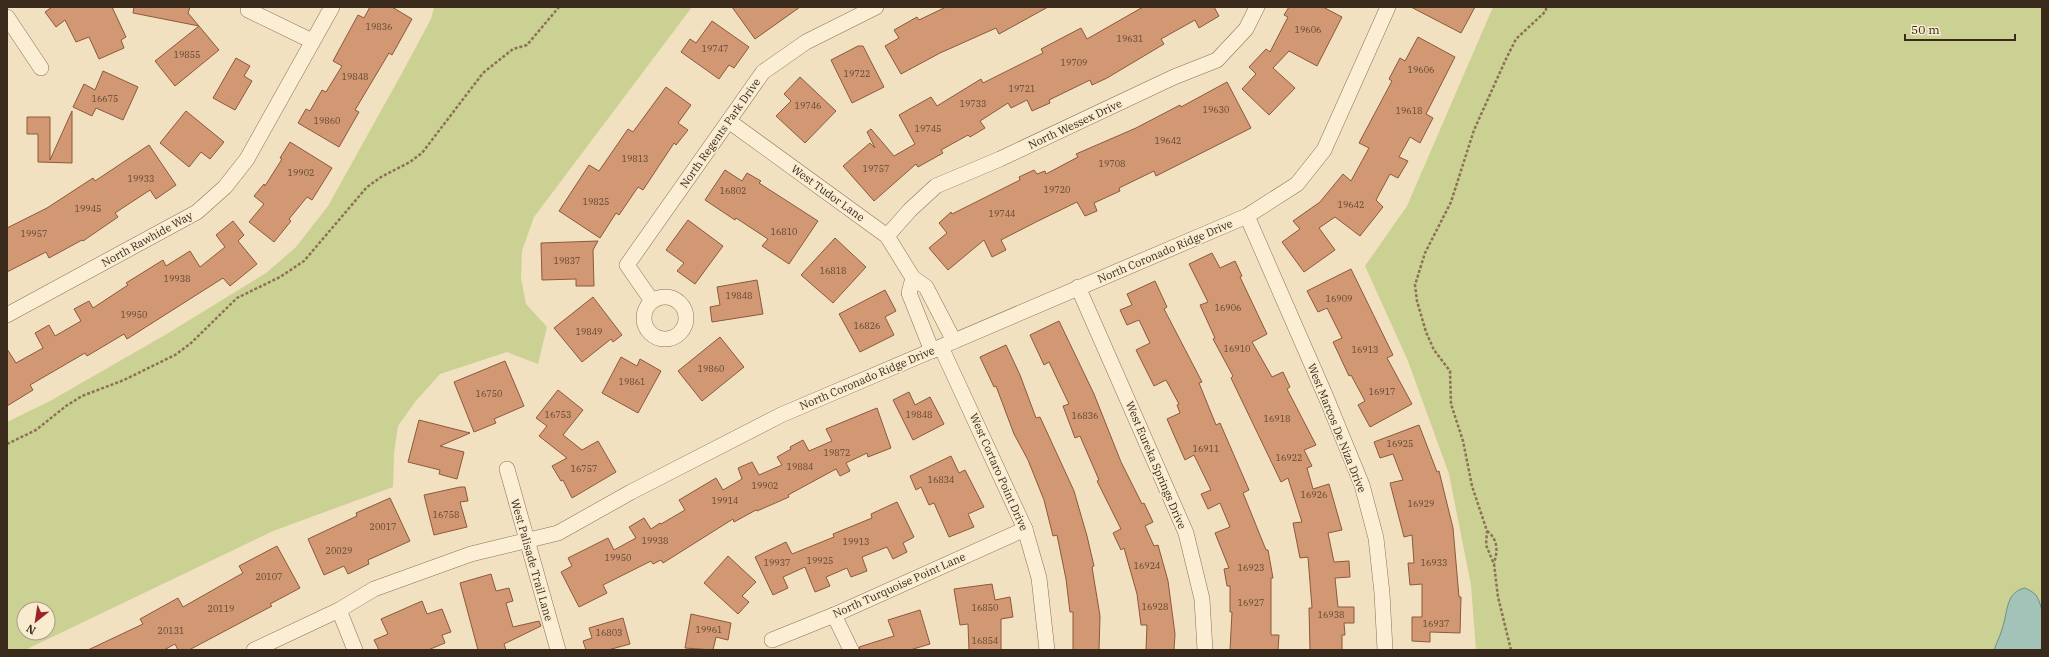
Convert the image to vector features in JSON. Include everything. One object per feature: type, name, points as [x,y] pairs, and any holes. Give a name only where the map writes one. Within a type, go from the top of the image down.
[{"type":"street","name":"North Rawhide Way","points":[[7,315],[197,212],[225,187],[247,159],[332,7]]},
{"type":"street","name":"North Regents Park Drive","points":[[652,301],[627,265],[730,122],[763,72],[806,42],[876,7]]},
{"type":"street","name":"North Wessex Drive","points":[[887,236],[910,210],[936,186],[1000,159],[1174,77],[1217,60],[1246,30],[1257,7]]},
{"type":"street","name":"North Coronado Ridge Drive","points":[[254,650],[339,610],[374,589],[471,554],[558,533],[630,492],[704,456],[781,415],[1247,216],[1297,184],[1324,150],[1388,7]]},
{"type":"street","points":[[248,10],[312,41]]},
{"type":"street","points":[[7,17],[41,68]]},
{"type":"street","name":"West Tudor Lane","points":[[730,122],[887,236],[913,278],[926,287],[942,346]]},
{"type":"street","name":"West Marcos De Niza Drive","points":[[1247,216],[1326,397],[1362,485],[1376,538],[1382,593],[1385,650]]},
{"type":"street","points":[[913,278],[909,293],[942,346]]},
{"type":"street","name":"West Eureka Springs Drive","points":[[1078,288],[1186,533],[1202,599],[1205,650]]},
{"type":"street","name":"West Cortaro Point Drive","points":[[942,346],[1025,529],[1039,578],[1047,650]]},
{"type":"street","name":"West Palisade Trail Lane","points":[[507,469],[558,650]]},
{"type":"street","name":"North Turquoise Point Lane","points":[[772,640],[834,615],[1025,529]]},
{"type":"street","points":[[339,610],[355,650]]},
{"type":"street","points":[[834,615],[851,650]]},
{"type":"path","points":[[7,444],[36,430],[66,406],[82,396],[124,380],[175,355],[190,344],[237,298],[280,277],[304,261],[367,187],[381,177],[410,162],[422,153],[483,73],[513,49],[527,45],[559,7]]},
{"type":"path","points":[[1494,564],[1497,555],[1496,542],[1487,531],[1472,486],[1463,441],[1451,404],[1450,371],[1434,350],[1426,332],[1417,301],[1415,286],[1425,253],[1451,202],[1460,179],[1474,130],[1506,59],[1516,39],[1546,12],[1546,7]]},
{"type":"path","points":[[1487,531],[1486,545],[1494,564],[1498,597],[1511,650]]},
{"type":"green space","points":[[434,7],[692,7],[534,217],[522,251],[521,278],[526,304],[547,327],[538,364],[507,352],[440,374],[415,402],[398,426],[394,453],[393,487],[273,531],[56,635],[56,601],[16,601],[16,641],[44,641],[25,650],[7,650],[7,422],[50,401],[165,335],[266,273],[296,247],[328,206],[431,19]]},
{"type":"green space","points":[[1493,7],[2042,7],[2042,650],[1476,650],[1471,585],[1449,474],[1408,361],[1365,266],[1407,206]]},
{"type":"water","points":[[2025,588],[2036,595],[2041,607],[2043,637],[2041,650],[1994,650],[2011,598],[2014,593]]},
{"type":"building","points":[[52,7],[112,7],[126,37],[121,40],[124,48],[99,59],[89,37],[76,42],[65,20],[56,27],[45,12]]},
{"type":"building","points":[[134,7],[190,7],[188,13],[199,26],[133,13]]},
{"type":"building","points":[[370,7],[392,7],[412,19],[392,55],[389,53],[355,110],[359,112],[339,147],[298,123],[306,109],[310,111],[322,90],[326,92],[342,66],[333,61],[358,15],[364,18]]},
{"type":"building","points":[[732,7],[800,7],[755,39]]},
{"type":"building","points":[[946,7],[1048,7],[999,34],[996,28],[940,53],[901,74],[885,46],[899,38],[894,30],[917,17],[919,20]]},
{"type":"building","points":[[1143,7],[1214,7],[1219,16],[1199,28],[1195,20],[1161,39],[1164,44],[1107,78],[1092,85],[1090,80],[1049,100],[1050,103],[1032,111],[1027,100],[1011,108],[1008,103],[980,121],[985,128],[970,137],[968,135],[941,150],[943,153],[918,167],[916,164],[874,201],[843,166],[870,143],[875,148],[867,132],[871,129],[894,156],[915,144],[899,115],[931,97],[937,106],[981,79],[983,83],[1043,53],[1041,49],[1081,28],[1087,39]]},
{"type":"building","points":[[1289,7],[1323,7],[1342,17],[1317,66],[1289,51],[1273,68],[1295,88],[1269,115],[1242,89],[1256,74],[1249,67],[1266,49],[1270,52],[1288,17],[1284,15]]},
{"type":"building","points":[[1411,7],[1475,7],[1461,33]]},
{"type":"building","points":[[712,21],[749,47],[734,68],[729,65],[719,79],[681,52],[690,39],[696,43]]},
{"type":"building","points":[[199,26],[219,50],[175,86],[155,61]]},
{"type":"building","points":[[1418,37],[1455,57],[1426,114],[1433,118],[1420,143],[1410,137],[1399,157],[1408,161],[1398,178],[1390,174],[1376,200],[1383,207],[1360,236],[1335,217],[1319,228],[1335,250],[1304,272],[1282,242],[1300,229],[1293,221],[1320,202],[1343,174],[1351,181],[1369,148],[1359,143],[1392,81],[1389,79],[1400,58],[1405,61]]},
{"type":"building","points":[[858,46],[863,46],[884,87],[852,103],[831,60]]},
{"type":"building","points":[[236,58],[250,66],[244,76],[252,81],[235,110],[213,98]]},
{"type":"building","points":[[103,71],[138,87],[123,120],[96,108],[92,116],[73,107],[84,84],[95,90]]},
{"type":"building","points":[[800,77],[836,111],[805,143],[776,116],[791,101],[784,94]]},
{"type":"building","points":[[1227,82],[1251,128],[1156,176],[1154,171],[1119,188],[1120,191],[1094,203],[1097,211],[1085,216],[1077,202],[1036,222],[1001,240],[1006,250],[992,257],[984,240],[948,270],[929,248],[947,233],[939,223],[951,212],[952,214],[1020,180],[1019,177],[1034,170],[1037,174],[1045,171],[1046,174],[1078,157],[1076,154],[1136,128],[1180,105],[1181,107]]},
{"type":"building","points":[[666,87],[691,105],[678,123],[688,130],[676,145],[674,143],[643,190],[638,187],[619,215],[616,213],[600,238],[559,211],[589,165],[599,171],[628,129],[633,132]]},
{"type":"building","points":[[72,111],[72,163],[38,162],[38,134],[27,134],[27,117],[50,117],[50,160]]},
{"type":"building","points":[[186,111],[224,142],[210,159],[201,152],[189,167],[160,143]]},
{"type":"building","points":[[290,142],[332,168],[312,200],[307,197],[289,219],[291,221],[274,242],[249,222],[264,204],[254,196],[264,184],[265,186],[282,159],[280,158]]},
{"type":"building","points":[[149,145],[176,185],[156,199],[150,190],[115,213],[118,217],[83,241],[82,240],[49,258],[46,252],[7,272],[7,228],[47,208],[93,178],[95,181]]},
{"type":"building","points":[[725,170],[742,181],[747,173],[761,181],[759,183],[818,221],[789,264],[762,246],[768,239],[736,218],[735,220],[705,200]]},
{"type":"building","points":[[688,220],[723,246],[695,284],[677,271],[684,263],[666,250]]},
{"type":"building","points":[[233,221],[244,235],[238,241],[257,264],[230,286],[223,278],[127,339],[124,334],[87,356],[85,353],[30,385],[33,390],[7,406],[7,349],[16,363],[43,348],[35,333],[49,325],[55,336],[81,321],[74,309],[89,301],[93,308],[128,285],[126,283],[163,260],[166,266],[190,251],[200,267],[225,247],[216,235]]},
{"type":"building","points":[[835,238],[866,267],[833,303],[801,275]]},
{"type":"building","points":[[598,241],[593,250],[594,286],[576,286],[576,279],[542,280],[541,243]]},
{"type":"building","points":[[1212,253],[1220,268],[1235,261],[1242,276],[1240,277],[1267,334],[1252,342],[1272,377],[1283,372],[1290,387],[1287,389],[1316,445],[1304,450],[1312,466],[1307,468],[1313,489],[1329,484],[1342,530],[1328,533],[1334,562],[1349,561],[1350,577],[1335,578],[1338,607],[1354,607],[1354,623],[1344,623],[1345,635],[1342,635],[1342,650],[1310,650],[1309,608],[1312,608],[1308,557],[1300,558],[1293,523],[1302,522],[1288,478],[1281,482],[1231,378],[1233,376],[1213,339],[1215,338],[1200,305],[1208,302],[1189,264]]},
{"type":"building","points":[[1351,269],[1393,355],[1387,358],[1412,404],[1370,427],[1358,405],[1365,401],[1351,375],[1349,376],[1333,342],[1342,338],[1327,308],[1318,312],[1307,291]]},
{"type":"building","points":[[757,280],[763,314],[712,322],[710,307],[720,305],[717,287]]},
{"type":"building","points":[[1155,281],[1167,307],[1164,309],[1202,382],[1199,383],[1216,425],[1220,423],[1249,490],[1243,493],[1266,550],[1268,550],[1273,578],[1271,578],[1271,635],[1279,635],[1278,650],[1230,650],[1232,612],[1230,612],[1230,586],[1227,586],[1224,569],[1229,568],[1215,533],[1230,527],[1220,503],[1208,509],[1201,494],[1211,490],[1194,455],[1185,460],[1167,419],[1180,413],[1177,405],[1179,404],[1166,380],[1154,386],[1136,350],[1150,343],[1139,320],[1127,325],[1120,310],[1132,305],[1127,294]]},
{"type":"building","points":[[885,290],[896,311],[885,317],[894,335],[860,352],[839,314]]},
{"type":"building","points":[[593,297],[622,335],[613,342],[611,339],[582,362],[554,328]]},
{"type":"building","points":[[1059,321],[1094,394],[1121,462],[1142,504],[1144,503],[1153,522],[1145,526],[1154,546],[1158,545],[1168,581],[1175,634],[1174,650],[1146,650],[1147,625],[1141,625],[1137,594],[1124,548],[1121,550],[1113,533],[1121,529],[1097,481],[1099,480],[1080,436],[1075,438],[1063,406],[1069,404],[1049,362],[1044,365],[1030,335]]},
{"type":"building","points":[[720,337],[744,367],[702,401],[678,371]]},
{"type":"building","points":[[1006,345],[1020,375],[1036,418],[1040,417],[1074,491],[1094,566],[1092,567],[1100,616],[1099,650],[1073,650],[1073,612],[1070,612],[1066,579],[1057,535],[1053,536],[1044,500],[1028,460],[1014,434],[996,386],[994,387],[980,357]]},
{"type":"building","points":[[621,357],[637,366],[640,359],[661,371],[638,413],[602,393]]},
{"type":"building","points":[[505,361],[524,406],[494,419],[496,423],[474,432],[454,382]]},
{"type":"building","points":[[558,390],[583,410],[563,435],[582,450],[598,441],[616,472],[572,498],[563,480],[561,481],[552,466],[567,458],[539,436],[547,426],[536,418]]},
{"type":"building","points":[[909,392],[915,405],[930,397],[944,424],[913,440],[893,400]]},
{"type":"building","points":[[877,408],[891,448],[868,457],[867,453],[846,463],[850,471],[840,476],[836,469],[788,495],[789,497],[757,511],[756,510],[734,522],[733,519],[663,563],[661,560],[653,564],[651,561],[603,585],[607,593],[579,607],[561,572],[572,566],[568,558],[608,538],[614,550],[636,538],[629,527],[644,518],[651,529],[660,523],[661,524],[685,510],[679,500],[716,478],[723,490],[742,479],[738,468],[752,462],[759,475],[782,465],[777,457],[791,449],[790,447],[803,440],[809,451],[832,441],[826,429]]},
{"type":"building","points":[[419,420],[470,433],[440,446],[464,452],[457,479],[439,474],[440,470],[408,462]]},
{"type":"building","points":[[1419,425],[1437,472],[1439,471],[1453,528],[1459,597],[1461,597],[1460,633],[1430,632],[1430,642],[1412,641],[1412,617],[1422,617],[1422,584],[1410,585],[1408,563],[1414,563],[1412,535],[1404,537],[1390,483],[1403,480],[1393,454],[1380,458],[1374,442]]},
{"type":"building","points":[[951,456],[959,473],[965,470],[984,507],[968,514],[974,527],[949,537],[934,503],[929,505],[921,487],[916,490],[910,476]]},
{"type":"building","points":[[465,487],[468,501],[460,502],[467,527],[434,535],[424,495]]},
{"type":"building","points":[[390,498],[410,541],[368,560],[369,564],[348,574],[344,566],[324,575],[308,539],[357,516],[356,513]]},
{"type":"building","points":[[897,502],[914,537],[903,543],[907,552],[893,559],[887,547],[862,557],[867,571],[851,577],[847,568],[826,577],[830,586],[815,592],[805,567],[783,577],[788,588],[773,595],[755,557],[786,542],[792,554],[834,537],[833,534],[872,518],[871,514]]},
{"type":"building","points":[[277,546],[300,588],[270,604],[272,606],[189,650],[178,650],[175,644],[164,650],[88,650],[143,624],[140,619],[178,598],[183,607],[243,573],[239,566]]},
{"type":"building","points":[[728,556],[756,582],[742,596],[749,602],[738,614],[704,583]]},
{"type":"building","points":[[491,574],[496,591],[509,588],[513,601],[506,603],[513,627],[539,621],[541,626],[504,644],[506,650],[478,650],[460,583]]},
{"type":"building","points":[[992,584],[995,600],[1010,597],[1013,617],[1001,619],[1001,650],[969,650],[968,624],[960,625],[954,589]]},
{"type":"building","points":[[422,601],[427,614],[442,609],[451,632],[442,635],[445,643],[428,650],[379,650],[374,640],[388,634],[381,619]]},
{"type":"building","points":[[920,610],[930,644],[910,650],[860,650],[859,647],[894,636],[888,620]]},
{"type":"building","points":[[691,614],[731,623],[728,640],[716,637],[713,650],[685,648]]},
{"type":"building","points":[[623,618],[630,644],[608,650],[586,650],[583,641],[592,638],[589,628]]}]
